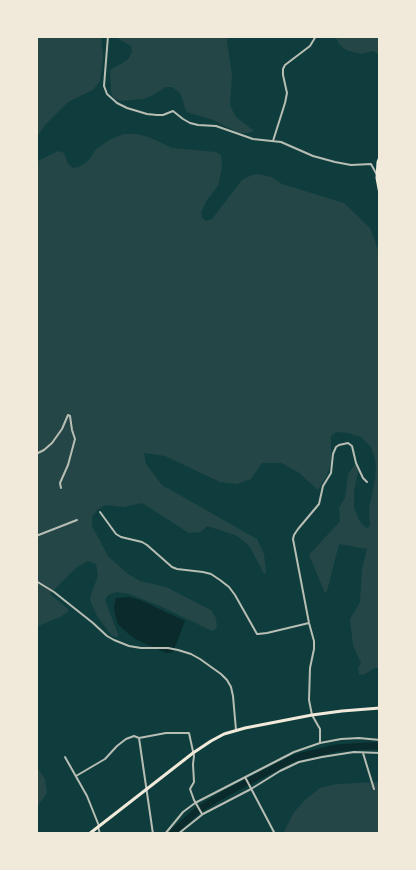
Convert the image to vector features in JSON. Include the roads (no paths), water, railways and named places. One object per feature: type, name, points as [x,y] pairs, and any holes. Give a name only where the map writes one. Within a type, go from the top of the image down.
[{"type":"main road","points":[[380,157],[377,176],[380,194]]},
{"type":"main road","points":[[89,834],[193,753],[211,741],[236,730],[312,715],[380,708]]},
{"type":"street","points":[[108,36],[104,86],[107,94],[117,103],[146,114],[163,115],[173,110],[190,123],[216,126],[253,139],[281,142],[312,156],[335,162],[351,165],[371,164],[377,176]]},
{"type":"street","points":[[273,141],[287,92],[283,69],[285,65],[310,46],[316,36]]},
{"type":"street","points":[[36,454],[44,450],[55,439],[62,429],[68,414],[75,439],[68,465],[60,483],[61,488]]},
{"type":"street","points":[[320,743],[320,729],[312,715],[309,700],[310,668],[314,641],[293,539],[294,535],[319,504],[323,486],[331,473],[333,454],[339,444],[348,442],[352,446],[356,462],[363,478],[367,482]]},
{"type":"street","points":[[100,512],[116,534],[142,542],[172,567],[211,574],[229,587],[236,595],[256,634],[309,622]]},
{"type":"street","points":[[36,536],[77,520]]},
{"type":"street","points":[[36,581],[54,592],[114,640],[129,646],[168,648],[191,654],[222,674],[227,680],[233,696],[236,730]]},
{"type":"street","points":[[76,776],[105,759],[126,739],[134,736],[139,738],[166,733],[189,733],[193,753],[194,782],[190,789],[202,814]]},
{"type":"street","points":[[139,738],[153,834]]},
{"type":"street","points":[[165,834],[183,812],[294,752],[320,743],[340,739],[380,740]]},
{"type":"street","points":[[178,834],[202,814],[299,762],[354,752],[380,753]]},
{"type":"street","points":[[363,753],[374,789]]},
{"type":"street","points":[[65,757],[87,796],[100,834]]},
{"type":"street","points":[[245,778],[275,834]]},
{"type":"waterway","points":[[171,834],[198,810],[228,792],[294,758],[337,748],[380,746]]}]
